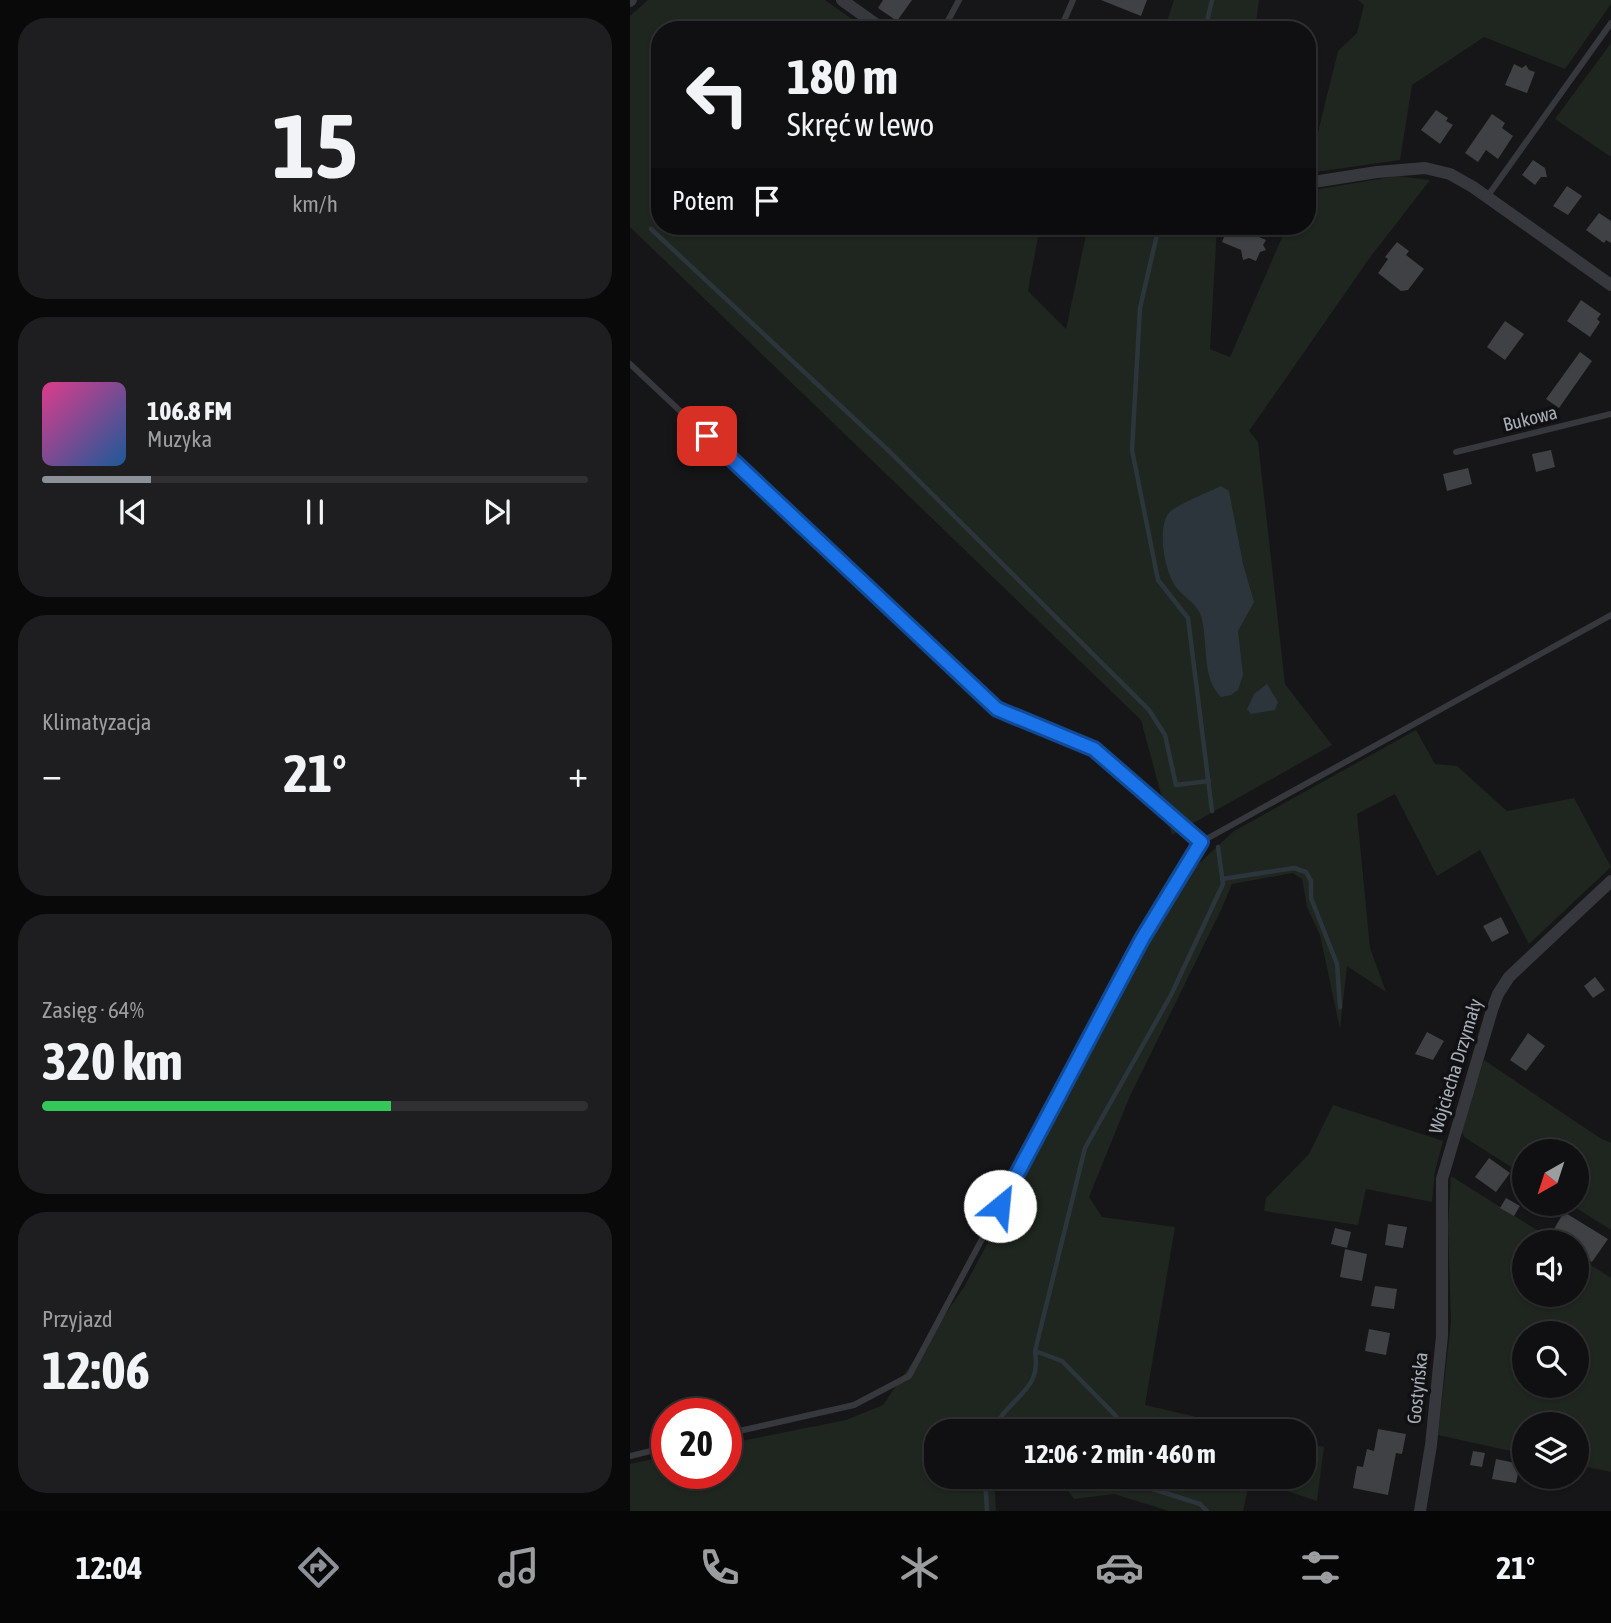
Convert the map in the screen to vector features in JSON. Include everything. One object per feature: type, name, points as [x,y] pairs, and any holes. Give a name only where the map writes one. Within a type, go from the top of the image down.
[{"type":"street","points":[[842,0],[871,21]]},
{"type":"street","points":[[1316,182],[1425,168],[1450,174],[1473,187],[1611,285]]},
{"type":"street","name":"Wojciecha Drzymały","points":[[1442,1268],[1442,1179],[1498,994],[1509,977],[1611,881]]},
{"type":"street","name":"Gostyńska","points":[[1420,1511],[1431,1445],[1442,1336],[1442,1268]]},
{"type":"lane","points":[[948,21],[959,0]]},
{"type":"lane","points":[[1064,21],[1073,0]]},
{"type":"lane","points":[[1487,197],[1611,23]]},
{"type":"lane","points":[[630,364],[997,709],[1094,749],[1201,842]]},
{"type":"lane","name":"Bukowa","points":[[1456,452],[1611,414]]},
{"type":"lane","points":[[742,1430],[854,1405],[909,1376],[1142,939],[1201,842],[1611,615]]},
{"type":"lane","points":[[630,1456],[651,1451]]},
{"type":"shaded area","points":[[648,0],[825,0],[854,21],[651,21],[651,235],[1038,235],[1028,291],[1066,329],[1086,235],[1216,235],[1210,349],[1230,357],[1283,235],[1316,235],[1316,190],[1397,176],[1430,180],[1371,256],[1249,431],[1258,442],[1285,684],[1332,745],[1172,835],[1141,720],[630,227],[630,16]]},
{"type":"shaded area","points":[[1174,0],[1259,0],[1256,21],[1167,21]]},
{"type":"shaded area","points":[[1358,0],[1611,0],[1611,4],[1565,69],[1484,37],[1412,85],[1400,160],[1316,172],[1316,140],[1338,51],[1357,33],[1364,5]]},
{"type":"shaded area","points":[[1611,43],[1611,157],[1555,119]]},
{"type":"shaded area","points":[[1221,486],[1229,491],[1243,564],[1254,602],[1238,631],[1243,675],[1238,690],[1221,697],[1215,690],[1208,671],[1200,614],[1172,580],[1166,562],[1163,530],[1172,510]]},
{"type":"shaded area","points":[[1267,684],[1278,702],[1275,710],[1251,714],[1247,709],[1254,694]]},
{"type":"shaded area","points":[[1416,730],[1435,764],[1457,766],[1507,811],[1574,798],[1611,867],[1529,944],[1480,850],[1437,876],[1395,794],[1357,814],[1370,948],[1386,992],[1347,966],[1340,1029],[1320,935],[1307,907],[1302,879],[1293,873],[1232,884],[1130,1096],[1089,1197],[1102,1217],[1175,1227],[1145,1405],[1205,1419],[924,1419],[924,1489],[995,1489],[996,1511],[630,1511],[630,1464],[651,1459],[651,1489],[742,1489],[742,1441],[846,1420],[883,1405],[964,1287],[1184,877],[1234,831]]},
{"type":"shaded area","points":[[1484,1060],[1611,1143],[1611,1230],[1589,1216],[1589,1139],[1512,1139],[1512,1167],[1464,1137],[1461,1129]]},
{"type":"shaded area","points":[[1333,1105],[1443,1141],[1435,1171],[1432,1202],[1366,1189],[1358,1225],[1264,1211],[1266,1198],[1309,1154]]},
{"type":"shaded area","points":[[1451,1176],[1537,1230],[1512,1230],[1512,1307],[1589,1307],[1589,1264],[1611,1278],[1611,1472],[1589,1467],[1589,1412],[1512,1412],[1512,1451],[1438,1435],[1451,1322],[1448,1226]]},
{"type":"shaded area","points":[[1316,1445],[1324,1447],[1317,1501],[1280,1489],[1316,1489]]},
{"type":"shaded area","points":[[1066,1489],[1248,1489],[1243,1511],[1169,1511],[1114,1494],[1074,1499]]},
{"type":"building","points":[[883,0],[912,0],[897,21],[878,8]]},
{"type":"building","points":[[1101,0],[1147,0],[1141,16]]},
{"type":"building","points":[[1514,64],[1522,68],[1526,65],[1529,70],[1535,72],[1527,93],[1505,85]]},
{"type":"building","points":[[1436,110],[1453,125],[1440,144],[1421,130]]},
{"type":"building","points":[[1492,114],[1505,123],[1502,128],[1513,136],[1498,159],[1486,150],[1478,162],[1465,153]]},
{"type":"building","points":[[1533,160],[1545,168],[1547,177],[1541,177],[1535,185],[1522,175]]},
{"type":"building","points":[[1567,186],[1582,196],[1568,215],[1553,206]]},
{"type":"building","points":[[1599,213],[1611,221],[1611,243],[1606,240],[1604,243],[1586,230]]},
{"type":"building","points":[[1225,235],[1254,235],[1266,240],[1263,245],[1266,250],[1260,252],[1256,261],[1249,258],[1243,260],[1241,250],[1222,242]]},
{"type":"building","points":[[1397,242],[1409,251],[1406,255],[1424,269],[1408,290],[1401,291],[1378,273],[1388,259],[1385,257]]},
{"type":"building","points":[[1581,300],[1601,314],[1597,319],[1600,322],[1590,337],[1567,321]]},
{"type":"building","points":[[1505,321],[1524,334],[1505,360],[1487,347]]},
{"type":"building","points":[[1580,352],[1592,361],[1559,408],[1546,399]]},
{"type":"building","points":[[1551,450],[1555,467],[1536,472],[1532,454]]},
{"type":"building","points":[[1468,468],[1472,484],[1447,491],[1443,474]]},
{"type":"building","points":[[1501,917],[1509,933],[1492,942],[1483,926]]},
{"type":"building","points":[[1595,977],[1605,990],[1593,998],[1584,986]]},
{"type":"building","points":[[1427,1032],[1444,1041],[1433,1060],[1415,1054]]},
{"type":"building","points":[[1528,1033],[1545,1046],[1526,1071],[1510,1060]]},
{"type":"building","points":[[1489,1158],[1510,1173],[1496,1192],[1475,1177]]},
{"type":"building","points":[[1506,1198],[1512,1201],[1512,1215],[1500,1208]]},
{"type":"building","points":[[1562,1216],[1571,1216],[1608,1239],[1592,1262],[1589,1260],[1589,1230],[1554,1229]]},
{"type":"building","points":[[1388,1224],[1407,1227],[1403,1248],[1385,1245]]},
{"type":"building","points":[[1335,1228],[1351,1232],[1347,1248],[1331,1244]]},
{"type":"building","points":[[1345,1249],[1367,1254],[1362,1281],[1340,1277]]},
{"type":"building","points":[[1375,1286],[1397,1289],[1394,1309],[1371,1306]]},
{"type":"building","points":[[1369,1329],[1390,1333],[1386,1355],[1365,1351]]},
{"type":"building","points":[[1378,1429],[1406,1434],[1402,1454],[1396,1453],[1388,1495],[1353,1488],[1357,1466],[1363,1467],[1367,1449],[1374,1451]]},
{"type":"building","points":[[1473,1451],[1485,1453],[1482,1467],[1470,1465]]},
{"type":"building","points":[[1496,1459],[1512,1462],[1512,1482],[1492,1479]]},
{"type":"waterway","points":[[1207,21],[1212,0]]},
{"type":"waterway","points":[[657,235],[890,452],[1149,710],[1165,735],[1176,785],[1209,781]]},
{"type":"waterway","points":[[1157,235],[1140,308],[1132,450],[1158,580],[1188,618],[1212,811]]},
{"type":"waterway","points":[[1118,1419],[1062,1361],[1035,1351],[1085,1148],[1171,995],[1223,884],[1218,847]]},
{"type":"waterway","points":[[1222,879],[1294,868],[1306,872],[1311,881],[1311,898],[1337,964],[1340,1007]]},
{"type":"waterway","points":[[1000,1419],[1030,1384],[1036,1368],[1035,1351]]},
{"type":"waterway","points":[[986,1489],[987,1511]]},
{"type":"waterway","points":[[1153,1489],[1200,1504],[1207,1511]]},
{"type":"route","points":[[707,436],[997,709],[1094,749],[1201,842],[1142,939],[1000,1206]]}]
